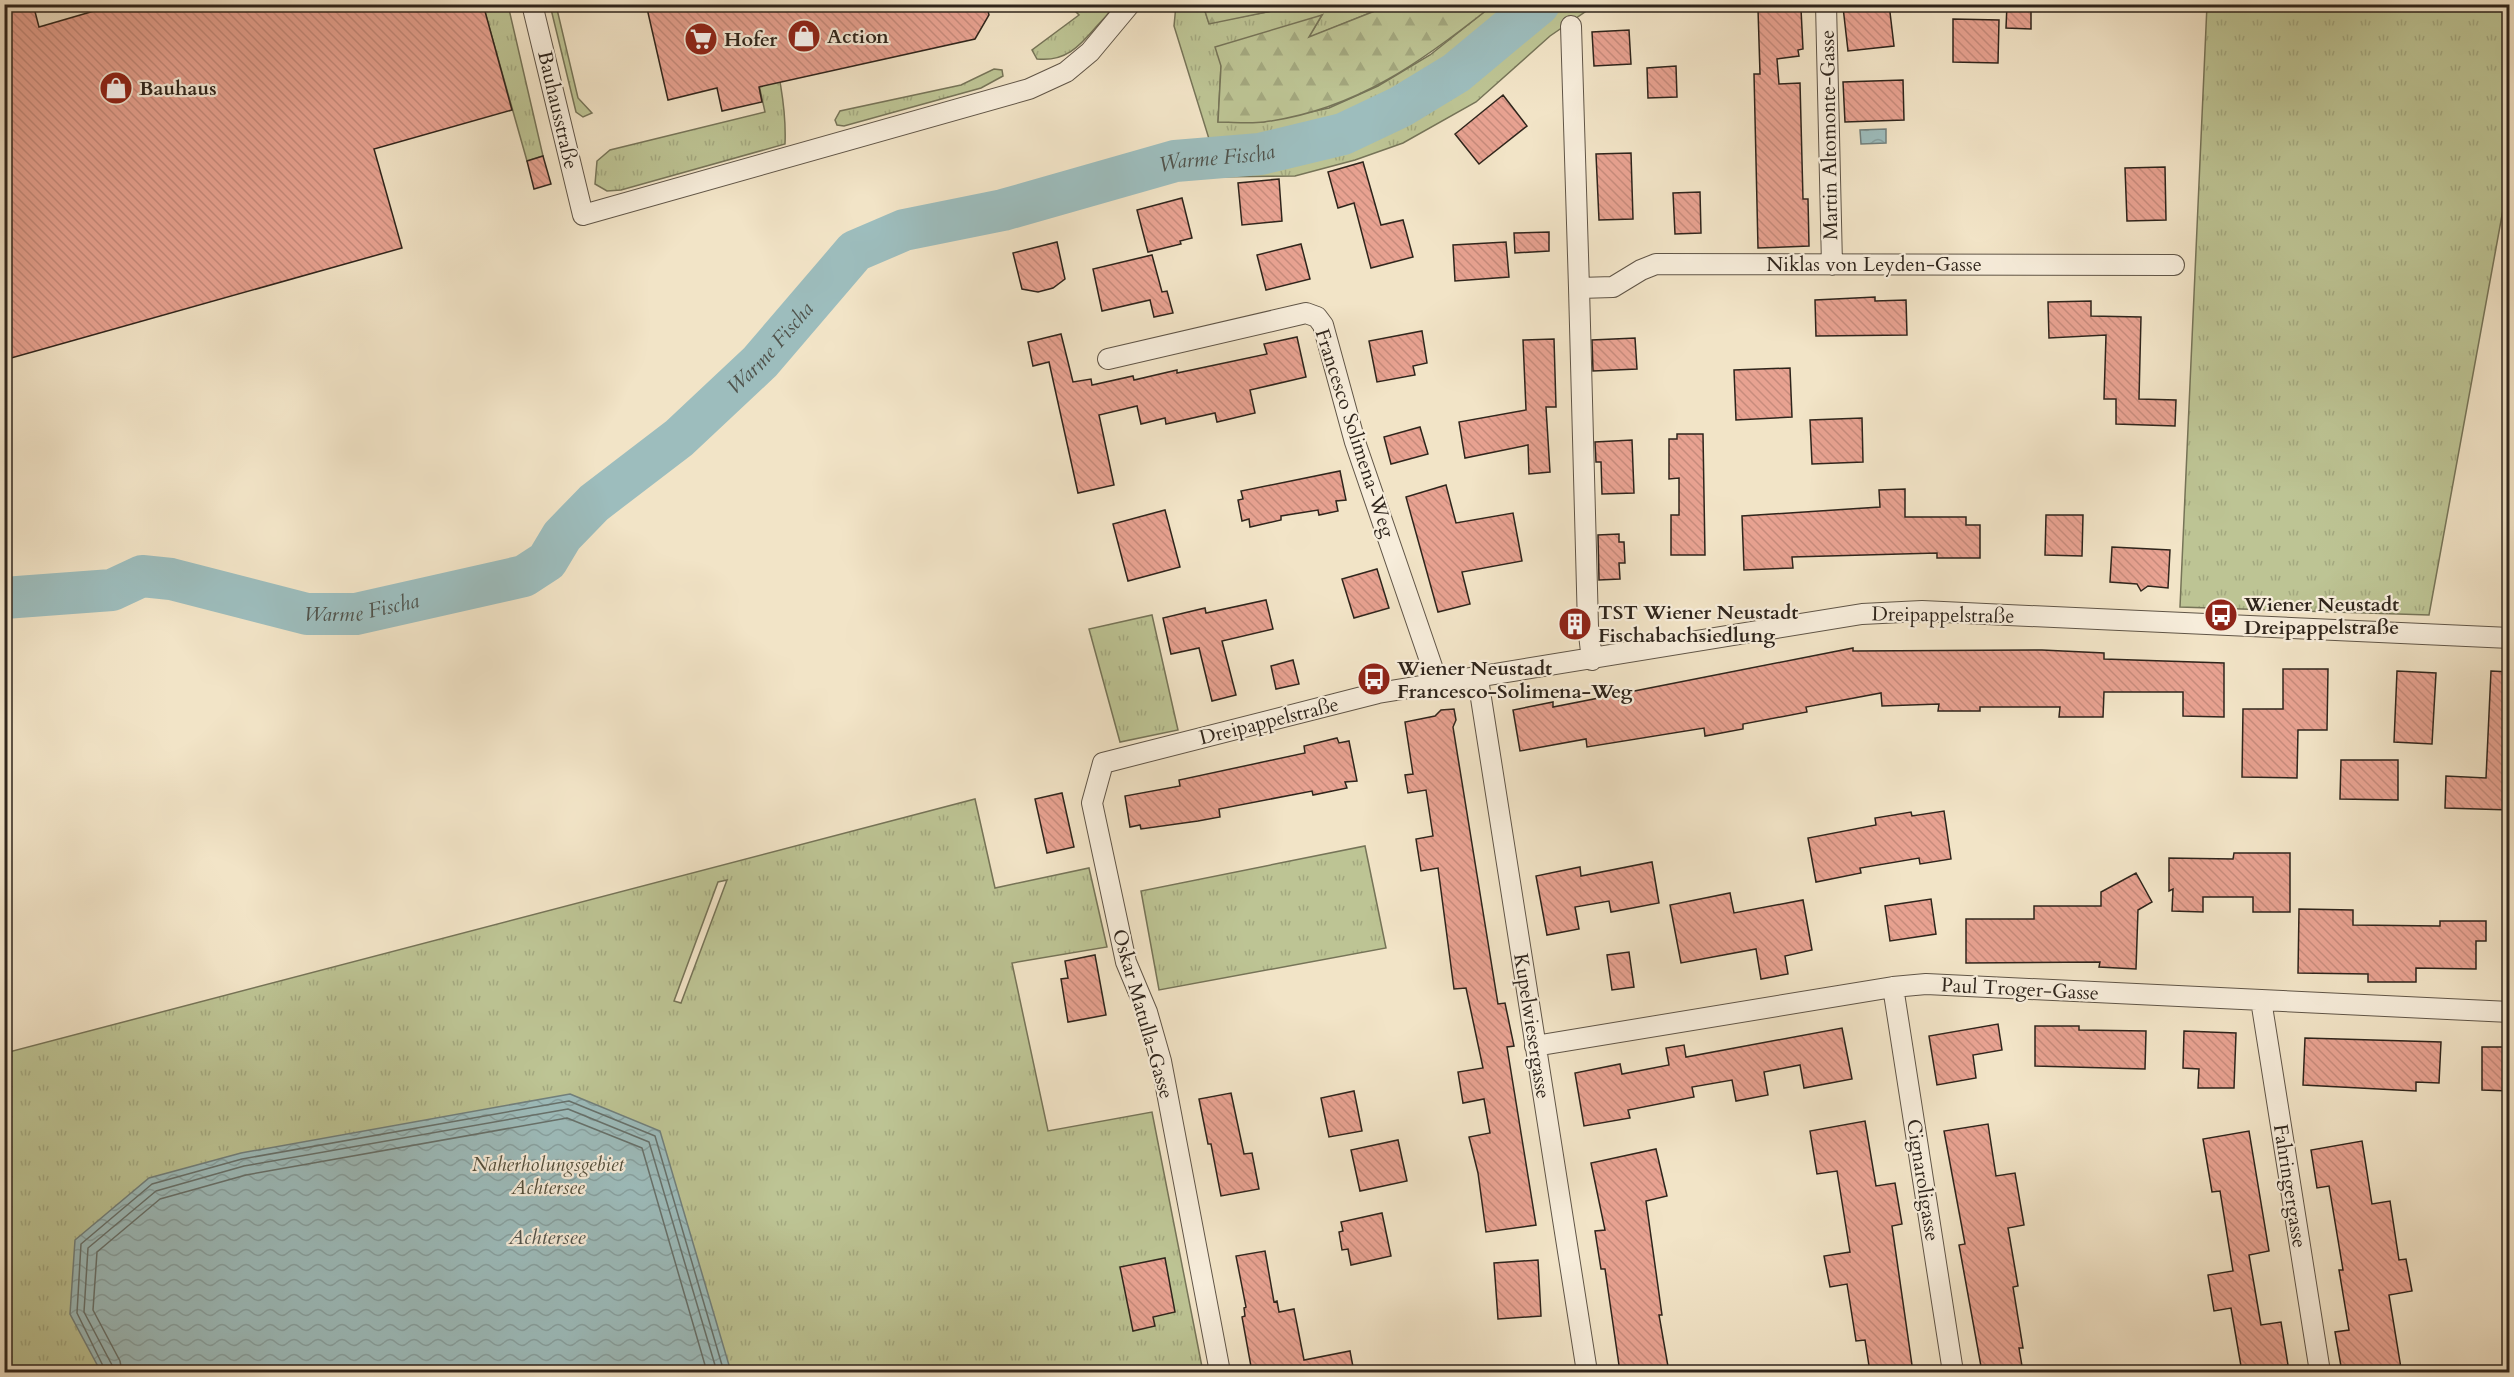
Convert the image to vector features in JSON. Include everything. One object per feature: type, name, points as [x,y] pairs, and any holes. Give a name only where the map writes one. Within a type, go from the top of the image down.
[{"type":"street","name":"Bauhausstraße","points":[[532,4],[583,215],[1029,89],[1066,72],[1090,52],[1130,4]]},
{"type":"street","name":"Martin Altomonte-Gasse","points":[[1826,4],[1832,265]]},
{"type":"street","points":[[1571,26],[1588,626],[1592,660]]},
{"type":"street","name":"Niklas von Leyden-Gasse","points":[[1579,288],[1613,287],[1656,264],[2174,265]]},
{"type":"street","name":"Francesco Solimena-Weg","points":[[1108,359],[1306,313],[1317,316],[1323,325],[1355,442],[1438,684]]},
{"type":"street","name":"Dreipappelstraße","points":[[1103,763],[1378,693],[1478,679],[1862,614],[1922,611],[2510,638]]},
{"type":"street","name":"Kupelwiesergasse","points":[[1478,679],[1587,1372]]},
{"type":"street","name":"Oskar Matulla-Gasse","points":[[1103,763],[1092,803],[1126,962],[1147,1012],[1161,1060],[1220,1372]]},
{"type":"street","name":"Paul Troger-Gasse","points":[[1535,1046],[1893,987],[1926,984],[2510,1012]]},
{"type":"street","name":"Cignaroligasse","points":[[1893,987],[1953,1372]]},
{"type":"street","name":"Fahringergasse","points":[[2261,1000],[2320,1372]]},
{"type":"green space","points":[[483,5],[508,5],[543,156],[527,161]]},
{"type":"green space","points":[[550,5],[556,5],[578,98],[592,113],[583,117],[576,112]]},
{"type":"green space","points":[[741,5],[763,5],[782,91],[785,144],[621,190],[607,191],[595,184],[597,161],[610,150],[765,112]]},
{"type":"green space","points":[[1069,5],[1114,5],[1090,34],[1071,52],[1056,58],[1037,59],[1032,50],[1079,15]]},
{"type":"green space","points":[[1176,5],[1203,5],[1209,23],[1277,10],[1276,5],[1390,5],[1308,38],[1322,15],[1221,66],[1218,122],[1263,122],[1329,108],[1378,86],[1430,55],[1493,5],[1605,5],[1588,10],[1550,36],[1476,102],[1403,143],[1355,160],[1295,176],[1210,177],[1210,142],[1174,26]]},
{"type":"green space","points":[[1203,5],[1276,5],[1277,10],[1209,24]]},
{"type":"green space","points":[[1390,5],[1493,5],[1441,45],[1387,80],[1329,107],[1258,123],[1218,122],[1221,66],[1215,47],[1322,15],[1309,37]]},
{"type":"green space","points":[[2207,5],[2509,5],[2509,177],[2429,615],[2180,607]]},
{"type":"green space","points":[[994,69],[1002,70],[1003,76],[981,88],[844,126],[837,125],[835,120],[840,111],[961,85]]},
{"type":"green space","points":[[1152,615],[1178,730],[1120,742],[1089,629]]},
{"type":"green space","name":"Naherholungsgebiet Achtersee","points":[[975,799],[995,888],[1089,868],[1107,947],[1012,963],[1048,1131],[1152,1112],[1203,1372],[5,1372],[5,1053]],"holes":[[[727,880],[681,1003],[674,1001],[718,882]]]},
{"type":"green space","points":[[1365,846],[1386,948],[1159,990],[1141,891]]},
{"type":"water","points":[[1886,129],[1886,143],[1861,144],[1860,130]]},
{"type":"water","name":"Achtersee","points":[[570,1094],[660,1131],[731,1372],[101,1372],[70,1314],[75,1240],[149,1178],[241,1153]]},
{"type":"building","points":[[4,4],[33,4],[39,27],[118,4],[483,4],[512,110],[374,149],[402,248],[4,360]]},
{"type":"building","points":[[646,4],[986,4],[989,15],[975,39],[759,87],[762,102],[722,111],[717,88],[668,100]]},
{"type":"building","points":[[1889,4],[1894,46],[1848,51],[1843,7]]},
{"type":"building","points":[[2007,4],[2031,4],[2031,29],[2006,28]]},
{"type":"building","points":[[1758,9],[1801,9],[1803,49],[1798,50],[1799,56],[1777,59],[1779,84],[1800,83],[1803,199],[1808,199],[1809,246],[1758,248],[1754,74],[1760,74]]},
{"type":"building","points":[[1953,19],[1999,20],[1998,63],[1953,62]]},
{"type":"building","points":[[1629,30],[1631,64],[1594,66],[1592,32]]},
{"type":"building","points":[[1676,66],[1677,97],[1648,98],[1647,68]]},
{"type":"building","points":[[1903,80],[1904,120],[1845,122],[1843,82]]},
{"type":"building","points":[[1503,95],[1527,126],[1479,164],[1455,134]]},
{"type":"building","points":[[1631,153],[1633,219],[1599,220],[1596,154]]},
{"type":"building","points":[[543,156],[551,184],[534,189],[527,161]]},
{"type":"building","points":[[1363,162],[1381,225],[1403,220],[1413,257],[1371,268],[1354,203],[1338,208],[1328,172]]},
{"type":"building","points":[[2165,167],[2166,220],[2127,221],[2125,168]]},
{"type":"building","points":[[1279,179],[1282,221],[1242,225],[1238,183]]},
{"type":"building","points":[[1700,192],[1701,233],[1675,234],[1673,193]]},
{"type":"building","points":[[1182,198],[1192,238],[1180,241],[1181,244],[1148,252],[1137,210]]},
{"type":"building","points":[[1549,232],[1549,251],[1515,253],[1514,233]]},
{"type":"building","points":[[1057,242],[1065,279],[1053,288],[1038,292],[1022,289],[1013,253]]},
{"type":"building","points":[[1506,242],[1509,277],[1455,281],[1453,245]]},
{"type":"building","points":[[1301,244],[1310,279],[1266,290],[1257,255]]},
{"type":"building","points":[[1152,255],[1162,292],[1167,291],[1173,313],[1154,317],[1150,300],[1102,311],[1093,269]]},
{"type":"building","points":[[1875,297],[1875,301],[1906,300],[1907,335],[1816,336],[1815,300]]},
{"type":"building","points":[[2091,301],[2091,316],[2141,317],[2139,399],[2176,400],[2175,426],[2116,424],[2116,399],[2104,399],[2106,335],[2049,338],[2048,302]]},
{"type":"building","points":[[1422,331],[1427,363],[1413,366],[1415,375],[1377,382],[1369,341]]},
{"type":"building","points":[[1061,334],[1073,382],[1091,379],[1092,385],[1133,376],[1134,380],[1177,370],[1177,373],[1267,354],[1264,344],[1297,337],[1306,377],[1250,390],[1255,413],[1217,422],[1215,413],[1166,424],[1165,418],[1141,424],[1137,406],[1099,415],[1114,485],[1078,493],[1049,362],[1033,366],[1028,342]]},
{"type":"building","points":[[1635,338],[1637,369],[1593,371],[1592,340]]},
{"type":"building","points":[[1554,339],[1556,407],[1546,407],[1550,472],[1529,474],[1528,445],[1465,458],[1459,422],[1526,410],[1523,340]]},
{"type":"building","points":[[1790,368],[1792,417],[1736,420],[1734,370]]},
{"type":"building","points":[[1862,418],[1863,462],[1812,464],[1810,420]]},
{"type":"building","points":[[1420,427],[1428,454],[1391,464],[1384,437]]},
{"type":"building","points":[[1677,434],[1703,434],[1705,555],[1671,555],[1671,515],[1679,515],[1679,478],[1669,479],[1669,439],[1677,439]]},
{"type":"building","points":[[1632,440],[1634,493],[1602,494],[1601,462],[1596,462],[1595,442]]},
{"type":"building","points":[[1340,471],[1346,500],[1336,501],[1338,511],[1319,515],[1318,510],[1281,516],[1281,520],[1250,527],[1249,519],[1242,521],[1238,500],[1243,499],[1241,491]]},
{"type":"building","points":[[1446,485],[1456,523],[1513,513],[1522,561],[1462,572],[1470,604],[1438,612],[1406,497]]},
{"type":"building","points":[[1905,489],[1905,517],[1966,517],[1966,525],[1980,525],[1980,558],[1937,558],[1937,553],[1792,557],[1793,568],[1744,570],[1742,516],[1880,507],[1879,490]]},
{"type":"building","points":[[1165,510],[1180,567],[1128,581],[1113,524]]},
{"type":"building","points":[[2046,515],[2083,515],[2082,556],[2045,555]]},
{"type":"building","points":[[1619,534],[1619,542],[1624,542],[1625,563],[1619,563],[1620,579],[1599,580],[1598,535]]},
{"type":"building","points":[[2112,547],[2170,550],[2168,588],[2148,586],[2141,591],[2137,584],[2110,582]]},
{"type":"building","points":[[1377,569],[1389,608],[1354,618],[1342,579]]},
{"type":"building","points":[[1266,600],[1273,629],[1222,641],[1236,695],[1212,701],[1199,648],[1171,654],[1163,618],[1205,608],[1206,613]]},
{"type":"building","points":[[1853,648],[1853,651],[2042,650],[2104,653],[2104,659],[2224,663],[2224,717],[2183,716],[2183,692],[2104,692],[2103,717],[2059,717],[2060,707],[1980,707],[1980,711],[1938,711],[1939,704],[1882,706],[1881,693],[1806,707],[1807,712],[1743,724],[1743,729],[1705,736],[1704,728],[1587,747],[1586,739],[1520,751],[1513,710],[1553,702],[1553,707]]},
{"type":"building","points":[[1293,660],[1299,684],[1276,689],[1271,666]]},
{"type":"building","points":[[2283,669],[2328,669],[2327,730],[2298,730],[2297,778],[2242,777],[2243,709],[2283,709]]},
{"type":"building","points":[[2397,671],[2436,673],[2432,744],[2394,742]]},
{"type":"building","points":[[2491,671],[2510,672],[2510,810],[2445,808],[2446,776],[2486,778]]},
{"type":"building","points":[[1454,709],[1456,720],[1453,727],[1498,1004],[1505,1003],[1514,1046],[1507,1047],[1536,1225],[1486,1232],[1478,1173],[1469,1137],[1490,1133],[1484,1099],[1463,1103],[1458,1072],[1483,1068],[1466,988],[1454,989],[1438,868],[1421,871],[1416,839],[1433,836],[1426,790],[1408,793],[1405,775],[1413,774],[1405,722],[1435,716],[1441,710]]},
{"type":"building","points":[[1337,738],[1339,743],[1349,741],[1357,781],[1345,782],[1347,788],[1313,795],[1312,791],[1219,809],[1220,817],[1198,821],[1141,829],[1140,825],[1130,827],[1125,796],[1180,786],[1179,780],[1305,753],[1304,746]]},
{"type":"building","points":[[2341,760],[2398,760],[2398,800],[2340,799]]},
{"type":"building","points":[[1062,793],[1074,847],[1047,853],[1035,799]]},
{"type":"building","points":[[1944,811],[1951,859],[1920,864],[1919,858],[1860,868],[1861,873],[1816,882],[1808,838],[1876,825],[1875,818],[1911,812],[1912,816]]},
{"type":"building","points":[[2234,853],[2290,853],[2290,912],[2253,912],[2253,897],[2203,897],[2203,912],[2172,911],[2173,889],[2169,891],[2169,858],[2233,859]]},
{"type":"building","points":[[1652,862],[1659,903],[1611,912],[1609,901],[1575,907],[1579,929],[1547,935],[1536,876],[1580,867],[1581,876]]},
{"type":"building","points":[[2136,873],[2152,902],[2138,910],[2136,969],[2099,967],[2100,962],[1966,963],[1966,919],[2034,919],[2034,906],[2101,906],[2101,892]]},
{"type":"building","points":[[1730,893],[1734,913],[1803,900],[1812,950],[1785,956],[1788,974],[1761,979],[1756,949],[1681,963],[1670,905]]},
{"type":"building","points":[[1931,899],[1936,934],[1890,941],[1885,906]]},
{"type":"building","points":[[2299,909],[2353,910],[2353,925],[2440,926],[2440,921],[2486,921],[2486,941],[2476,941],[2476,969],[2416,968],[2416,982],[2368,982],[2368,974],[2298,973]]},
{"type":"building","points":[[1629,952],[1634,987],[1612,990],[1607,955]]},
{"type":"building","points":[[1095,955],[1106,1015],[1068,1022],[1061,979],[1068,978],[1065,961]]},
{"type":"building","points":[[1998,1024],[2002,1050],[1973,1055],[1976,1078],[1937,1085],[1929,1036]]},
{"type":"building","points":[[2035,1026],[2079,1026],[2079,1030],[2146,1031],[2145,1069],[2035,1066]]},
{"type":"building","points":[[1842,1028],[1852,1079],[1804,1088],[1800,1065],[1764,1072],[1768,1095],[1736,1101],[1732,1080],[1692,1087],[1694,1097],[1628,1110],[1630,1118],[1584,1126],[1575,1073],[1620,1064],[1622,1074],[1669,1065],[1666,1048],[1684,1045],[1686,1057]]},
{"type":"building","points":[[2184,1031],[2236,1033],[2234,1088],[2198,1088],[2199,1069],[2183,1068]]},
{"type":"building","points":[[2305,1038],[2441,1042],[2439,1083],[2416,1082],[2416,1091],[2303,1085]]},
{"type":"building","points":[[2482,1047],[2510,1047],[2510,1091],[2482,1090]]},
{"type":"building","points":[[1354,1091],[1362,1131],[1329,1137],[1321,1098]]},
{"type":"building","points":[[1231,1093],[1244,1154],[1252,1153],[1259,1189],[1221,1196],[1199,1099]]},
{"type":"building","points":[[1865,1121],[1876,1186],[1895,1183],[1902,1224],[1892,1226],[1913,1372],[1870,1372],[1865,1340],[1856,1341],[1847,1284],[1830,1287],[1824,1256],[1850,1252],[1837,1171],[1817,1174],[1810,1131]]},
{"type":"building","points":[[1988,1124],[1996,1176],[2015,1173],[2024,1225],[2008,1228],[2018,1286],[2013,1287],[2023,1348],[2019,1348],[2023,1372],[1982,1372],[1959,1245],[1965,1244],[1944,1131]]},
{"type":"building","points":[[2249,1131],[2269,1251],[2249,1255],[2261,1325],[2281,1322],[2288,1365],[2242,1372],[2231,1308],[2214,1311],[2208,1275],[2233,1271],[2220,1191],[2212,1192],[2203,1139]]},
{"type":"building","points":[[1398,1140],[1407,1181],[1360,1191],[1351,1150]]},
{"type":"building","points":[[2362,1141],[2372,1204],[2390,1201],[2399,1260],[2406,1259],[2412,1291],[2389,1295],[2401,1368],[2375,1372],[2342,1372],[2335,1332],[2349,1330],[2339,1270],[2343,1270],[2329,1186],[2317,1188],[2311,1150]]},
{"type":"building","points":[[1656,1149],[1667,1196],[1646,1201],[1662,1315],[1659,1315],[1669,1372],[1620,1372],[1605,1269],[1601,1269],[1595,1231],[1605,1230],[1591,1163]]},
{"type":"building","points":[[1382,1213],[1391,1256],[1351,1265],[1348,1249],[1342,1250],[1339,1232],[1343,1231],[1341,1222]]},
{"type":"building","points":[[1265,1251],[1274,1302],[1277,1301],[1279,1312],[1294,1309],[1304,1360],[1350,1351],[1354,1372],[1252,1372],[1242,1317],[1245,1316],[1244,1308],[1246,1307],[1236,1256]]},
{"type":"building","points":[[1165,1258],[1175,1312],[1153,1317],[1155,1326],[1133,1331],[1120,1267]]},
{"type":"building","points":[[1538,1260],[1541,1316],[1498,1319],[1494,1263]]},
{"type":"waterway","name":"Warme Fischa","points":[[4,598],[112,590],[142,576],[171,579],[307,614],[356,614],[524,576],[547,561],[562,536],[594,503],[679,438],[760,362],[855,251],[904,230],[1003,210],[1175,161],[1260,154],[1343,134],[1400,107],[1456,73],[1539,4]]},
{"type":"place","name":"Action","points":[[804,36]]},
{"type":"place","name":"Hofer","points":[[701,39]]},
{"type":"place","name":"Bauhaus","points":[[116,88]]},
{"type":"place","name":"Wiener Neustadt Dreipappelstraße","points":[[2221,615]]},
{"type":"place","name":"TST Wiener Neustadt Fischabachsiedlung","points":[[1575,624]]},
{"type":"place","name":"Wiener Neustadt Francesco-Solimena-Weg","points":[[1374,679]]}]
